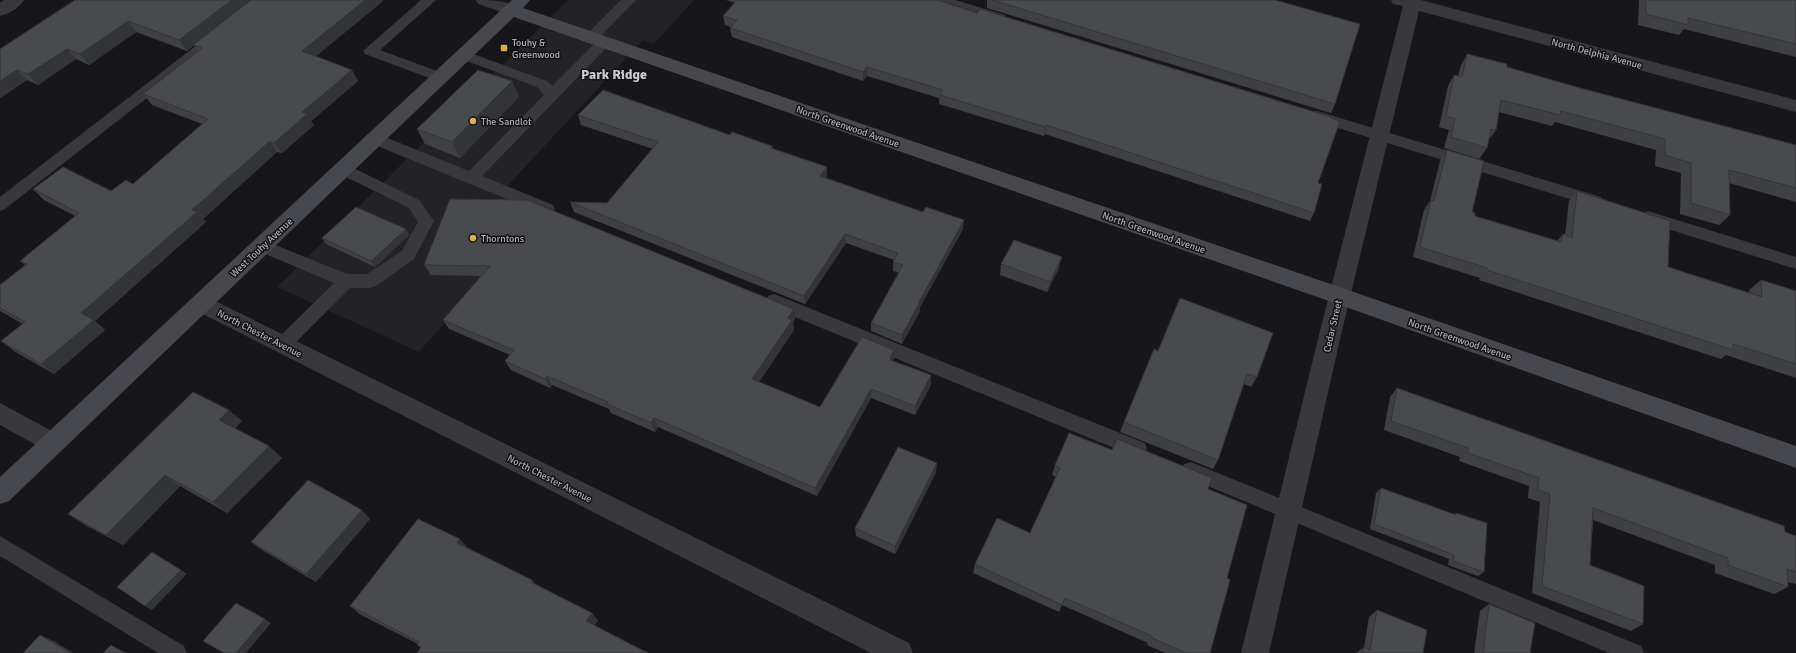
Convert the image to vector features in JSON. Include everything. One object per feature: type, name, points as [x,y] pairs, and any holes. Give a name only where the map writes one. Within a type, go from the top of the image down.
[{"type":"street","points":[[0,10],[16,0]]},
{"type":"street","points":[[484,0],[516,5]]},
{"type":"street","name":"North Delphia Avenue","points":[[1408,1],[1796,106]]},
{"type":"street","name":"Cedar Street","points":[[1255,653],[1380,135],[1408,1]]},
{"type":"street","name":"West Touhy Avenue","points":[[0,494],[516,5]]},
{"type":"street","name":"North Greenwood Avenue","points":[[516,5],[598,40],[1340,296],[1796,457]]},
{"type":"street","name":"North Chester Avenue","points":[[201,303],[899,653]]},
{"type":"street","points":[[0,413],[53,444]]},
{"type":"lane","points":[[429,0],[370,51],[440,77]]},
{"type":"lane","points":[[470,178],[552,95],[598,40],[628,0]]},
{"type":"lane","points":[[941,0],[1016,23]]},
{"type":"lane","points":[[0,205],[226,29]]},
{"type":"lane","points":[[463,55],[542,84],[552,95]]},
{"type":"lane","points":[[1304,112],[1607,205]]},
{"type":"lane","points":[[375,139],[559,214]]},
{"type":"lane","points":[[262,246],[346,281],[370,281],[408,255],[426,221],[414,204],[343,169]]},
{"type":"lane","points":[[1637,214],[1796,263]]},
{"type":"lane","points":[[283,344],[346,281]]},
{"type":"lane","points":[[758,295],[1156,456]]},
{"type":"lane","points":[[1178,465],[1634,653]]},
{"type":"lane","points":[[0,545],[177,653]]},
{"type":"shaded area","points":[[568,0],[694,0],[654,44],[643,40],[499,195],[543,212],[419,352],[277,287]]},
{"type":"building","points":[[75,0],[232,0],[179,40],[128,21],[80,54],[67,49],[28,74],[17,70],[0,81],[0,49]]},
{"type":"building","points":[[251,0],[365,0],[302,51],[352,70],[302,112],[307,114],[274,143],[270,141],[192,210],[197,212],[81,313],[94,320],[41,364],[1,341],[25,322],[0,308],[0,285],[27,264],[20,261],[79,213],[33,189],[63,167],[111,191],[126,180],[133,184],[208,119],[143,94],[202,48],[193,45]]},
{"type":"building","points":[[737,0],[937,0],[977,13],[980,9],[1331,117],[1340,121],[1318,183],[1322,184],[1314,213],[1046,125],[1045,127],[940,95],[943,90],[867,67],[863,72],[730,28],[737,20],[723,16]]},
{"type":"building","points":[[992,0],[1275,0],[1360,24],[1335,104]]},
{"type":"building","points":[[1646,0],[1796,0],[1796,44],[1688,18],[1688,25],[1646,14]]},
{"type":"building","points":[[1467,54],[1507,64],[1507,67],[1580,88],[1796,145],[1796,188],[1729,170],[1730,215],[1691,203],[1691,163],[1665,155],[1665,139],[1561,111],[1560,115],[1501,100],[1496,130],[1491,129],[1487,148],[1451,137],[1455,119],[1446,116],[1454,75],[1462,77]]},
{"type":"building","points":[[478,70],[512,81],[452,142],[417,129]]},
{"type":"building","points":[[603,90],[730,135],[732,132],[772,146],[771,148],[827,167],[820,176],[923,212],[926,207],[964,220],[902,335],[871,323],[903,265],[893,262],[898,253],[845,234],[804,296],[570,202],[607,203],[658,142],[578,115]]},
{"type":"building","points":[[1447,150],[1484,161],[1472,212],[1475,213],[1475,216],[1561,242],[1563,234],[1572,238],[1577,191],[1670,221],[1668,267],[1762,297],[1761,280],[1796,291],[1796,364],[1733,344],[1733,350],[1420,247],[1431,200],[1434,201]]},
{"type":"building","points":[[450,199],[527,200],[794,309],[788,318],[792,320],[752,379],[820,407],[862,337],[894,350],[890,360],[931,375],[915,406],[871,389],[815,488],[654,418],[651,423],[607,404],[608,402],[547,376],[545,379],[505,361],[514,350],[443,320],[490,266],[424,265]]},
{"type":"building","points":[[356,207],[406,229],[371,261],[322,238]]},
{"type":"building","points":[[1014,240],[1062,257],[1050,282],[1001,264]]},
{"type":"building","points":[[1180,298],[1273,333],[1257,377],[1247,374],[1218,460],[1124,422],[1154,349],[1158,351]]},
{"type":"building","points":[[1397,388],[1784,526],[1785,532],[1796,536],[1796,572],[1787,569],[1788,587],[1728,565],[1728,558],[1593,508],[1590,565],[1644,586],[1643,624],[1542,586],[1550,494],[1538,490],[1539,478],[1468,453],[1468,448],[1391,421]]},
{"type":"building","points":[[193,392],[229,410],[219,420],[269,446],[213,502],[165,475],[106,535],[68,514]]},
{"type":"building","points":[[1069,433],[1112,450],[1117,439],[1212,478],[1208,489],[1247,505],[1227,578],[1230,580],[1210,653],[1186,653],[1152,638],[1152,636],[1065,598],[1062,605],[975,564],[997,518],[1030,533],[1060,468],[1055,465]]},
{"type":"building","points":[[898,447],[937,463],[895,546],[855,528]]},
{"type":"building","points":[[308,480],[362,510],[306,574],[251,542]]},
{"type":"building","points":[[1381,488],[1456,515],[1456,513],[1487,523],[1484,572],[1453,561],[1454,555],[1374,524]]},
{"type":"building","points":[[418,519],[460,539],[457,543],[532,580],[531,582],[592,613],[586,621],[648,653],[417,653],[421,647],[417,645],[419,642],[350,606]]},
{"type":"building","points":[[152,552],[181,570],[145,606],[117,587]]},
{"type":"building","points":[[236,603],[265,619],[236,653],[224,653],[203,641]]},
{"type":"building","points":[[1489,604],[1535,623],[1530,653],[1483,653]]},
{"type":"building","points":[[1377,610],[1427,630],[1423,653],[1362,653],[1364,647],[1370,650]]},
{"type":"building","points":[[40,635],[71,653],[23,653]]},
{"type":"building","points":[[111,645],[124,653],[103,653]]},
{"type":"place","name":"Touhy & Greenwood","points":[[504,48]]},
{"type":"place","name":"The Sandlot","points":[[473,121]]},
{"type":"place","name":"Thorntons","points":[[473,238]]},
{"type":"district","name":"Park Ridge","points":[[614,74]]}]
